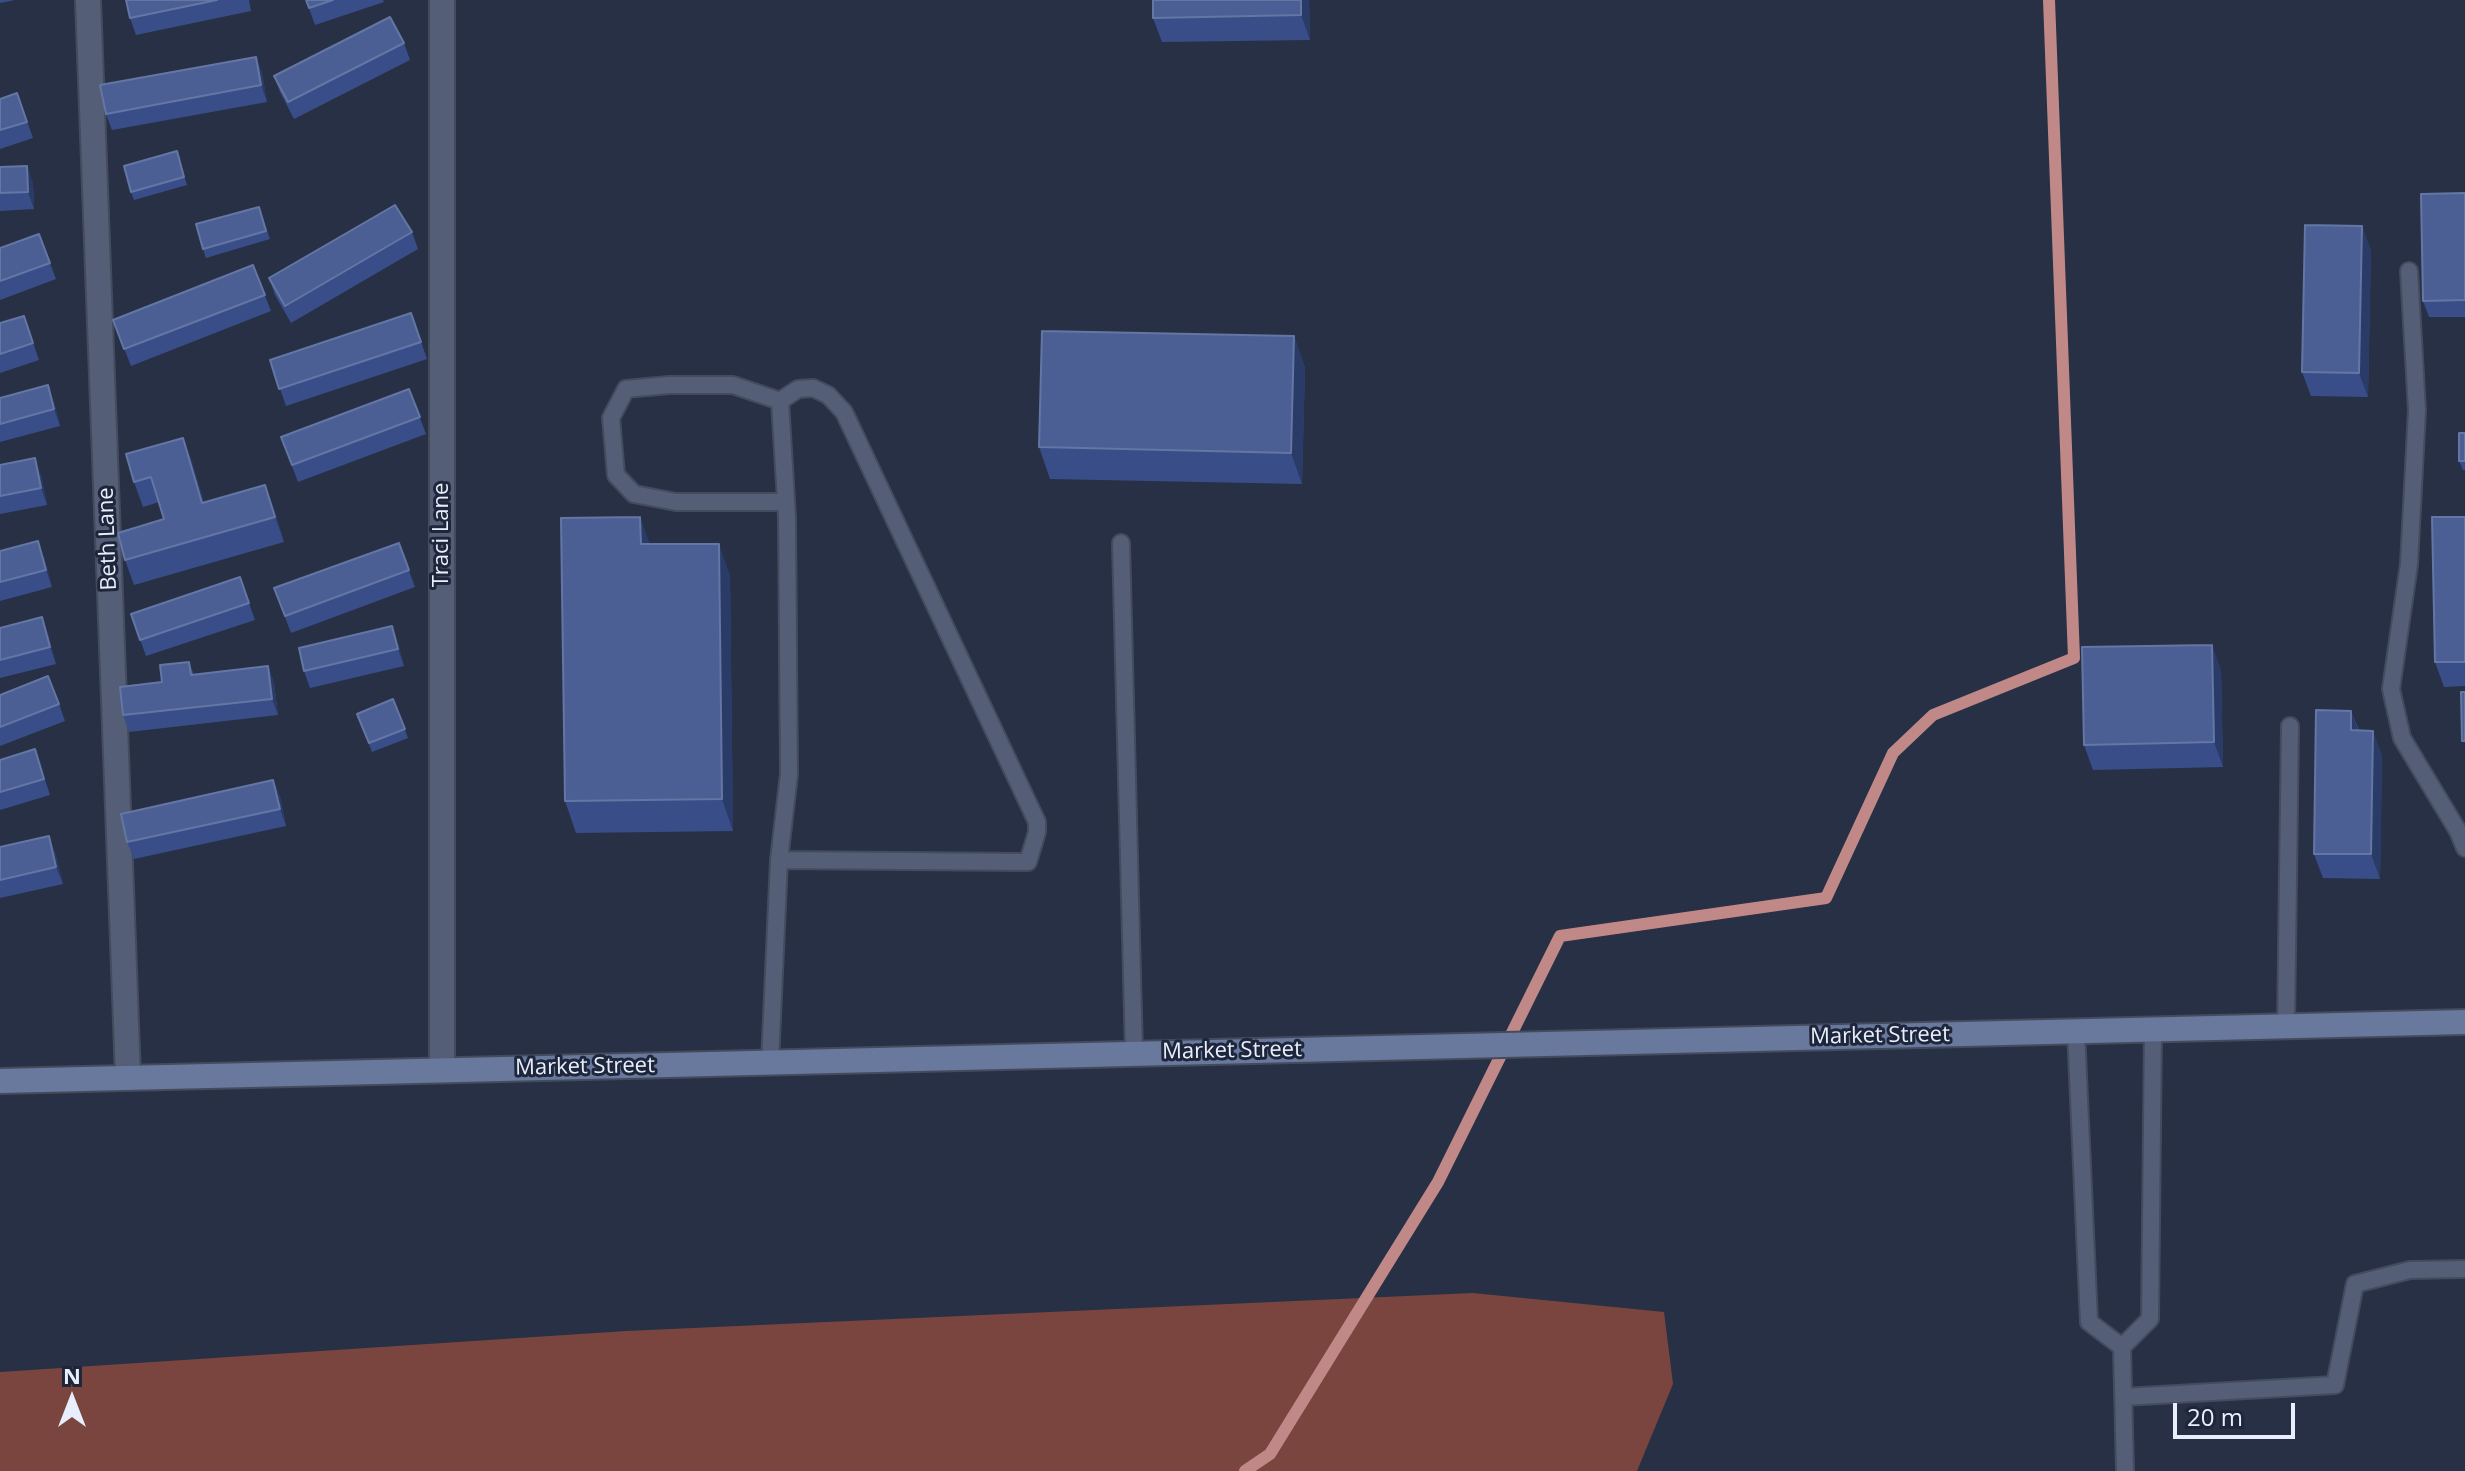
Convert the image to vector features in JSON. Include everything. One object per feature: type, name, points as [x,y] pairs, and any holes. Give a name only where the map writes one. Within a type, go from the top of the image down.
[{"type":"street","name":"Beth Lane","points":[[88,0],[128,1077]]},
{"type":"street","name":"Traci Lane","points":[[442,0],[442,1070]]},
{"type":"street","name":"Market Street","points":[[0,1081],[2465,1022]]},
{"type":"lane","points":[[2409,271],[2417,410],[2409,564],[2391,689],[2402,738],[2465,848]]},
{"type":"lane","points":[[780,401],[733,385],[626,389],[611,418],[616,475],[634,494],[676,502],[786,502]]},
{"type":"lane","points":[[779,860],[1028,862],[1037,832],[1037,822],[844,412],[828,395],[813,388],[798,389],[780,401]]},
{"type":"lane","points":[[770,1062],[779,860],[789,774],[786,502],[780,401]]},
{"type":"lane","points":[[1121,543],[1134,1054]]},
{"type":"lane","points":[[2286,1027],[2290,726]]},
{"type":"lane","points":[[2125,1471],[2122,1347],[2150,1319],[2153,1029]]},
{"type":"lane","points":[[2076,1031],[2089,1322],[2122,1347]]},
{"type":"lane","points":[[2124,1397],[2335,1385],[2355,1284],[2410,1270],[2465,1269]]},
{"type":"shaded area","points":[[1473,1293],[1664,1312],[1673,1384],[1637,1471],[0,1471],[0,1372],[626,1331]]},
{"type":"building","points":[[126,0],[217,0],[130,18]]},
{"type":"building","points":[[306,0],[333,0],[309,8]]},
{"type":"building","points":[[1153,0],[1301,0],[1301,15],[1153,18]]},
{"type":"building","points":[[390,17],[404,43],[288,102],[274,76]]},
{"type":"building","points":[[256,57],[261,85],[106,114],[100,85]]},
{"type":"building","points":[[17,93],[27,122],[0,130],[0,99]]},
{"type":"building","points":[[177,151],[184,177],[131,192],[124,166]]},
{"type":"building","points":[[27,166],[28,192],[0,193],[0,167]]},
{"type":"building","points":[[2465,193],[2465,300],[2423,301],[2421,194]]},
{"type":"building","points":[[395,205],[412,232],[285,306],[269,278]]},
{"type":"building","points":[[259,207],[266,231],[203,249],[196,224]]},
{"type":"building","points":[[2305,225],[2362,226],[2359,373],[2302,372]]},
{"type":"building","points":[[39,234],[50,263],[0,281],[0,248]]},
{"type":"building","points":[[253,265],[265,295],[124,349],[113,320]]},
{"type":"building","points":[[411,313],[421,342],[279,389],[270,360]]},
{"type":"building","points":[[24,316],[33,343],[0,354],[0,323]]},
{"type":"building","points":[[1042,331],[1294,336],[1291,453],[1039,447]]},
{"type":"building","points":[[48,385],[54,409],[0,424],[0,398]]},
{"type":"building","points":[[409,389],[420,417],[292,465],[281,437]]},
{"type":"building","points":[[2459,433],[2465,433],[2465,461],[2459,461]]},
{"type":"building","points":[[183,438],[202,503],[265,485],[275,517],[125,560],[118,533],[164,519],[151,477],[134,482],[126,454]]},
{"type":"building","points":[[35,458],[41,488],[0,496],[0,465]]},
{"type":"building","points":[[640,517],[641,544],[719,544],[722,799],[565,801],[561,518]]},
{"type":"building","points":[[2432,517],[2465,517],[2465,662],[2435,662]]},
{"type":"building","points":[[38,541],[46,570],[0,582],[0,551]]},
{"type":"building","points":[[399,543],[409,570],[285,616],[274,588]]},
{"type":"building","points":[[240,577],[249,603],[140,640],[131,614]]},
{"type":"building","points":[[42,617],[50,647],[0,660],[0,628]]},
{"type":"building","points":[[392,626],[398,649],[304,671],[299,648]]},
{"type":"building","points":[[2212,645],[2214,742],[2084,745],[2082,647]]},
{"type":"building","points":[[189,662],[191,675],[268,666],[272,699],[123,715],[120,687],[162,682],[160,665]]},
{"type":"building","points":[[48,676],[59,704],[0,727],[0,695]]},
{"type":"building","points":[[2461,692],[2465,692],[2465,741],[2462,741]]},
{"type":"building","points":[[393,699],[405,729],[369,743],[357,714]]},
{"type":"building","points":[[2316,710],[2351,711],[2351,730],[2373,731],[2371,854],[2314,854]]},
{"type":"building","points":[[35,749],[44,779],[0,792],[0,760]]},
{"type":"building","points":[[273,780],[280,809],[127,842],[121,814]]},
{"type":"building","points":[[49,836],[56,867],[0,880],[0,847]]},
{"type":"waterway","points":[[1245,1471],[1270,1454],[1438,1182],[1560,936],[1826,898],[1893,753],[1933,715],[2074,658],[2049,0]]}]
